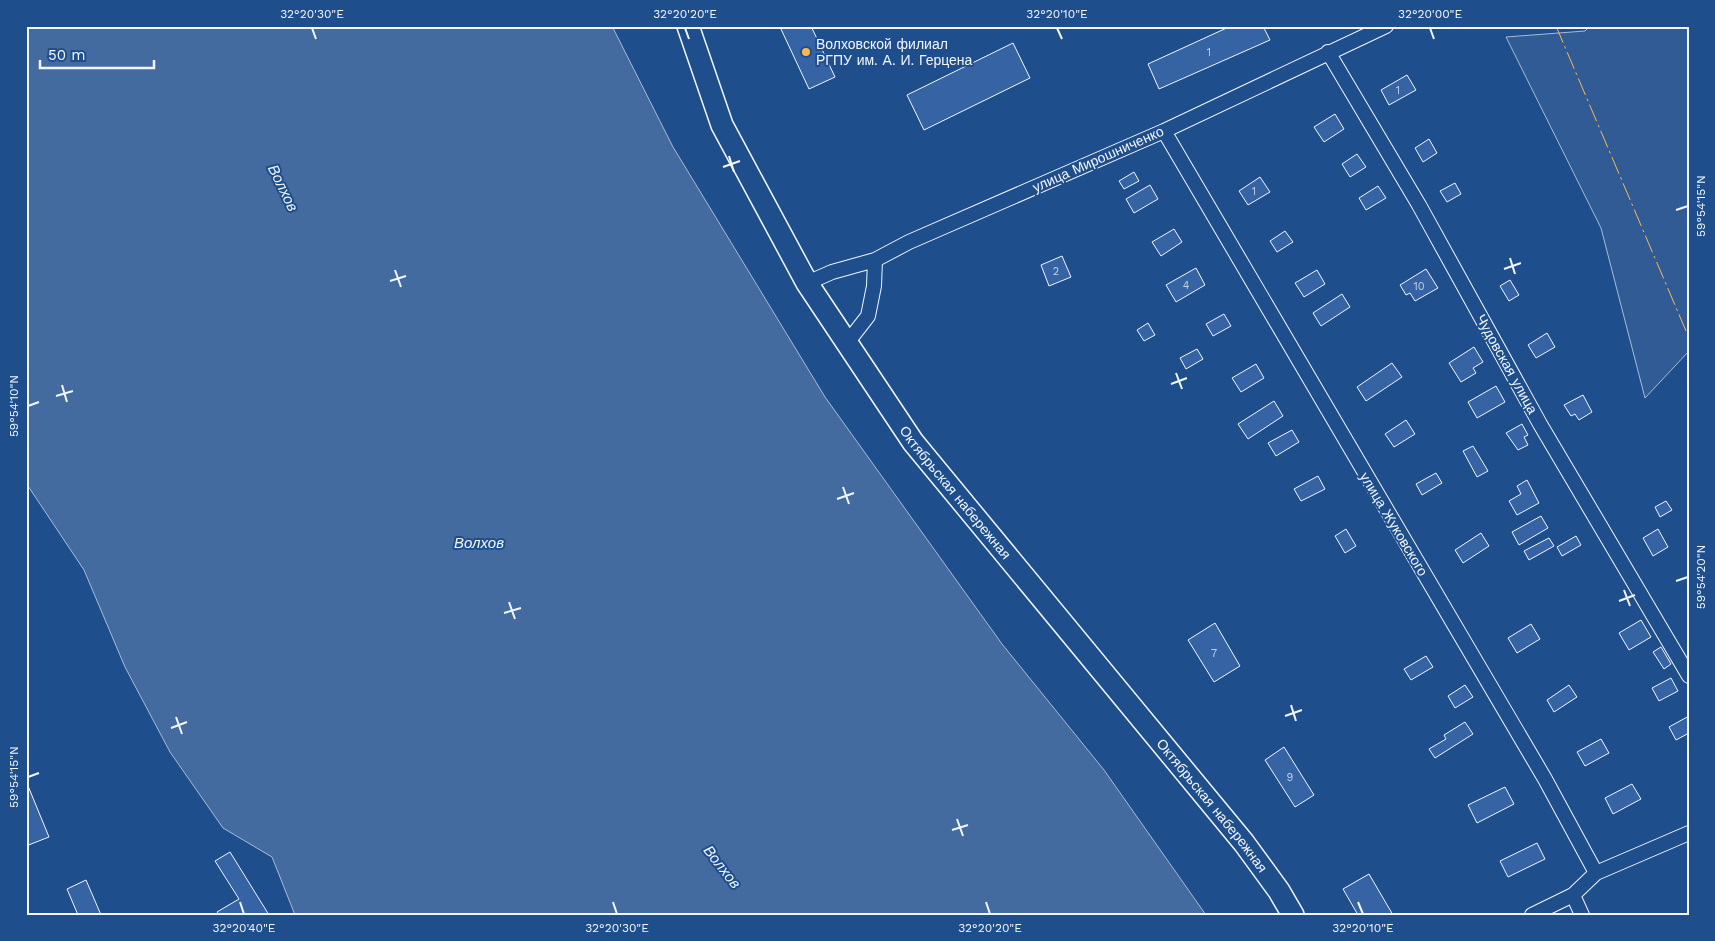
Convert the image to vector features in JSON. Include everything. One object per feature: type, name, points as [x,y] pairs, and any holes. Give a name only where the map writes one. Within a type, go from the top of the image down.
[{"type":"main road","name":"Октябрьская набережная","points":[[688,26],[722,124],[807,284],[913,442],[1244,843],[1293,915]]},
{"type":"street","name":"улица Мирошниченко","points":[[807,284],[832,272],[874,260],[909,242],[1164,131],[1386,26]]},
{"type":"street","name":"Чудовская улица","points":[[1328,52],[1419,205],[1540,424],[1689,676]]},
{"type":"street","name":"улица Жуковского","points":[[1164,131],[1351,452],[1540,770],[1596,873]]},
{"type":"street","points":[[847,343],[868,316],[874,286],[874,260]]},
{"type":"street","points":[[1532,915],[1573,895],[1596,873],[1689,833]]},
{"type":"street","points":[[1573,895],[1582,915]]},
{"type":"shaded area","points":[[1590,26],[1689,26],[1689,351],[1645,398],[1601,228],[1506,37],[1585,31]]},
{"type":"water","name":"Волхов","points":[[26,26],[612,26],[673,147],[825,397],[1002,644],[1104,770],[1206,915],[295,915],[272,857],[223,828],[170,752],[125,667],[84,570],[26,483]]},
{"type":"building","points":[[811,26],[835,77],[809,89],[780,27]]},
{"type":"building","points":[[1231,26],[1263,26],[1270,40],[1159,89],[1148,64]]},
{"type":"building","points":[[1013,43],[1030,78],[924,130],[907,95]]},
{"type":"building","points":[[1407,75],[1416,90],[1389,105],[1381,90]]},
{"type":"building","points":[[1335,114],[1344,129],[1324,142],[1314,127]]},
{"type":"building","points":[[1429,139],[1437,153],[1423,162],[1415,148]]},
{"type":"building","points":[[1357,154],[1366,167],[1350,177],[1342,164]]},
{"type":"building","points":[[1134,172],[1139,181],[1124,189],[1119,181]]},
{"type":"building","points":[[1260,177],[1270,192],[1248,205],[1239,191]]},
{"type":"building","points":[[1455,183],[1461,194],[1447,202],[1440,191]]},
{"type":"building","points":[[1150,185],[1158,199],[1134,213],[1126,199]]},
{"type":"building","points":[[1378,186],[1386,198],[1366,210],[1359,198]]},
{"type":"building","points":[[1174,229],[1182,242],[1161,256],[1152,242]]},
{"type":"building","points":[[1285,231],[1293,242],[1277,252],[1270,241]]},
{"type":"building","points":[[1062,256],[1071,277],[1049,286],[1041,265]]},
{"type":"building","points":[[1196,268],[1205,285],[1176,302],[1166,285]]},
{"type":"building","points":[[1426,269],[1438,288],[1415,301],[1410,293],[1406,295],[1400,285]]},
{"type":"building","points":[[1317,270],[1325,284],[1304,297],[1295,283]]},
{"type":"building","points":[[1510,280],[1519,295],[1509,301],[1500,286]]},
{"type":"building","points":[[1342,294],[1350,307],[1321,326],[1313,313]]},
{"type":"building","points":[[1224,314],[1231,326],[1213,336],[1206,324]]},
{"type":"building","points":[[1148,323],[1155,335],[1144,341],[1137,330]]},
{"type":"building","points":[[1547,333],[1555,347],[1536,358],[1528,345]]},
{"type":"building","points":[[1474,347],[1483,362],[1473,368],[1476,373],[1461,382],[1449,363]]},
{"type":"building","points":[[1197,349],[1203,359],[1186,369],[1180,358]]},
{"type":"building","points":[[1392,363],[1402,377],[1366,401],[1357,387]]},
{"type":"building","points":[[1256,364],[1264,378],[1241,392],[1232,378]]},
{"type":"building","points":[[1496,386],[1505,402],[1477,418],[1468,402]]},
{"type":"building","points":[[1583,395],[1592,412],[1579,420],[1575,414],[1571,416],[1564,405]]},
{"type":"building","points":[[1274,401],[1283,416],[1248,439],[1238,424]]},
{"type":"building","points":[[1406,420],[1415,434],[1394,447],[1385,434]]},
{"type":"building","points":[[1522,424],[1528,435],[1524,437],[1528,445],[1518,450],[1506,433]]},
{"type":"building","points":[[1292,430],[1299,442],[1276,456],[1268,443]]},
{"type":"building","points":[[1473,446],[1488,471],[1477,477],[1463,451]]},
{"type":"building","points":[[1436,473],[1442,483],[1422,495],[1416,484]]},
{"type":"building","points":[[1318,476],[1325,489],[1301,501],[1294,489]]},
{"type":"building","points":[[1527,480],[1539,503],[1517,515],[1509,501],[1521,494],[1517,486]]},
{"type":"building","points":[[1666,501],[1672,510],[1660,517],[1655,507]]},
{"type":"building","points":[[1541,516],[1548,528],[1519,545],[1512,532]]},
{"type":"building","points":[[1346,529],[1356,546],[1345,553],[1335,536]]},
{"type":"building","points":[[1658,529],[1668,547],[1653,556],[1643,538]]},
{"type":"building","points":[[1481,533],[1489,546],[1463,563],[1455,550]]},
{"type":"building","points":[[1576,536],[1581,545],[1562,556],[1557,547]]},
{"type":"building","points":[[1549,538],[1554,546],[1529,560],[1524,551]]},
{"type":"building","points":[[1641,620],[1651,637],[1629,650],[1619,633]]},
{"type":"building","points":[[1215,623],[1240,666],[1214,682],[1188,640]]},
{"type":"building","points":[[1531,624],[1540,639],[1517,653],[1508,638]]},
{"type":"building","points":[[1661,647],[1671,664],[1664,669],[1653,652]]},
{"type":"building","points":[[1426,656],[1433,667],[1411,680],[1404,669]]},
{"type":"building","points":[[1671,678],[1678,691],[1659,701],[1652,688]]},
{"type":"building","points":[[1465,685],[1473,697],[1455,708],[1448,696]]},
{"type":"building","points":[[1569,685],[1577,697],[1554,712],[1547,700]]},
{"type":"building","points":[[1689,716],[1689,733],[1676,740],[1669,727]]},
{"type":"building","points":[[1465,722],[1473,734],[1435,758],[1429,749],[1446,739],[1444,735]]},
{"type":"building","points":[[1601,739],[1609,753],[1585,766],[1577,752]]},
{"type":"building","points":[[1284,747],[1314,795],[1295,807],[1265,760]]},
{"type":"building","points":[[26,781],[49,837],[26,846]]},
{"type":"building","points":[[1632,784],[1641,799],[1613,814],[1605,798]]},
{"type":"building","points":[[1505,787],[1514,804],[1477,823],[1468,805]]},
{"type":"building","points":[[1537,843],[1545,859],[1508,877],[1500,861]]},
{"type":"building","points":[[230,852],[269,915],[219,915],[217,912],[239,899],[215,861]]},
{"type":"building","points":[[1369,874],[1393,915],[1358,915],[1343,889]]},
{"type":"building","points":[[86,880],[101,915],[78,915],[67,889]]},
{"type":"power","points":[[1556,26],[1689,338]]},
{"type":"place","name":"Волховской филиал РГПУ им. А. И. Герцена","points":[[806,52]]}]
